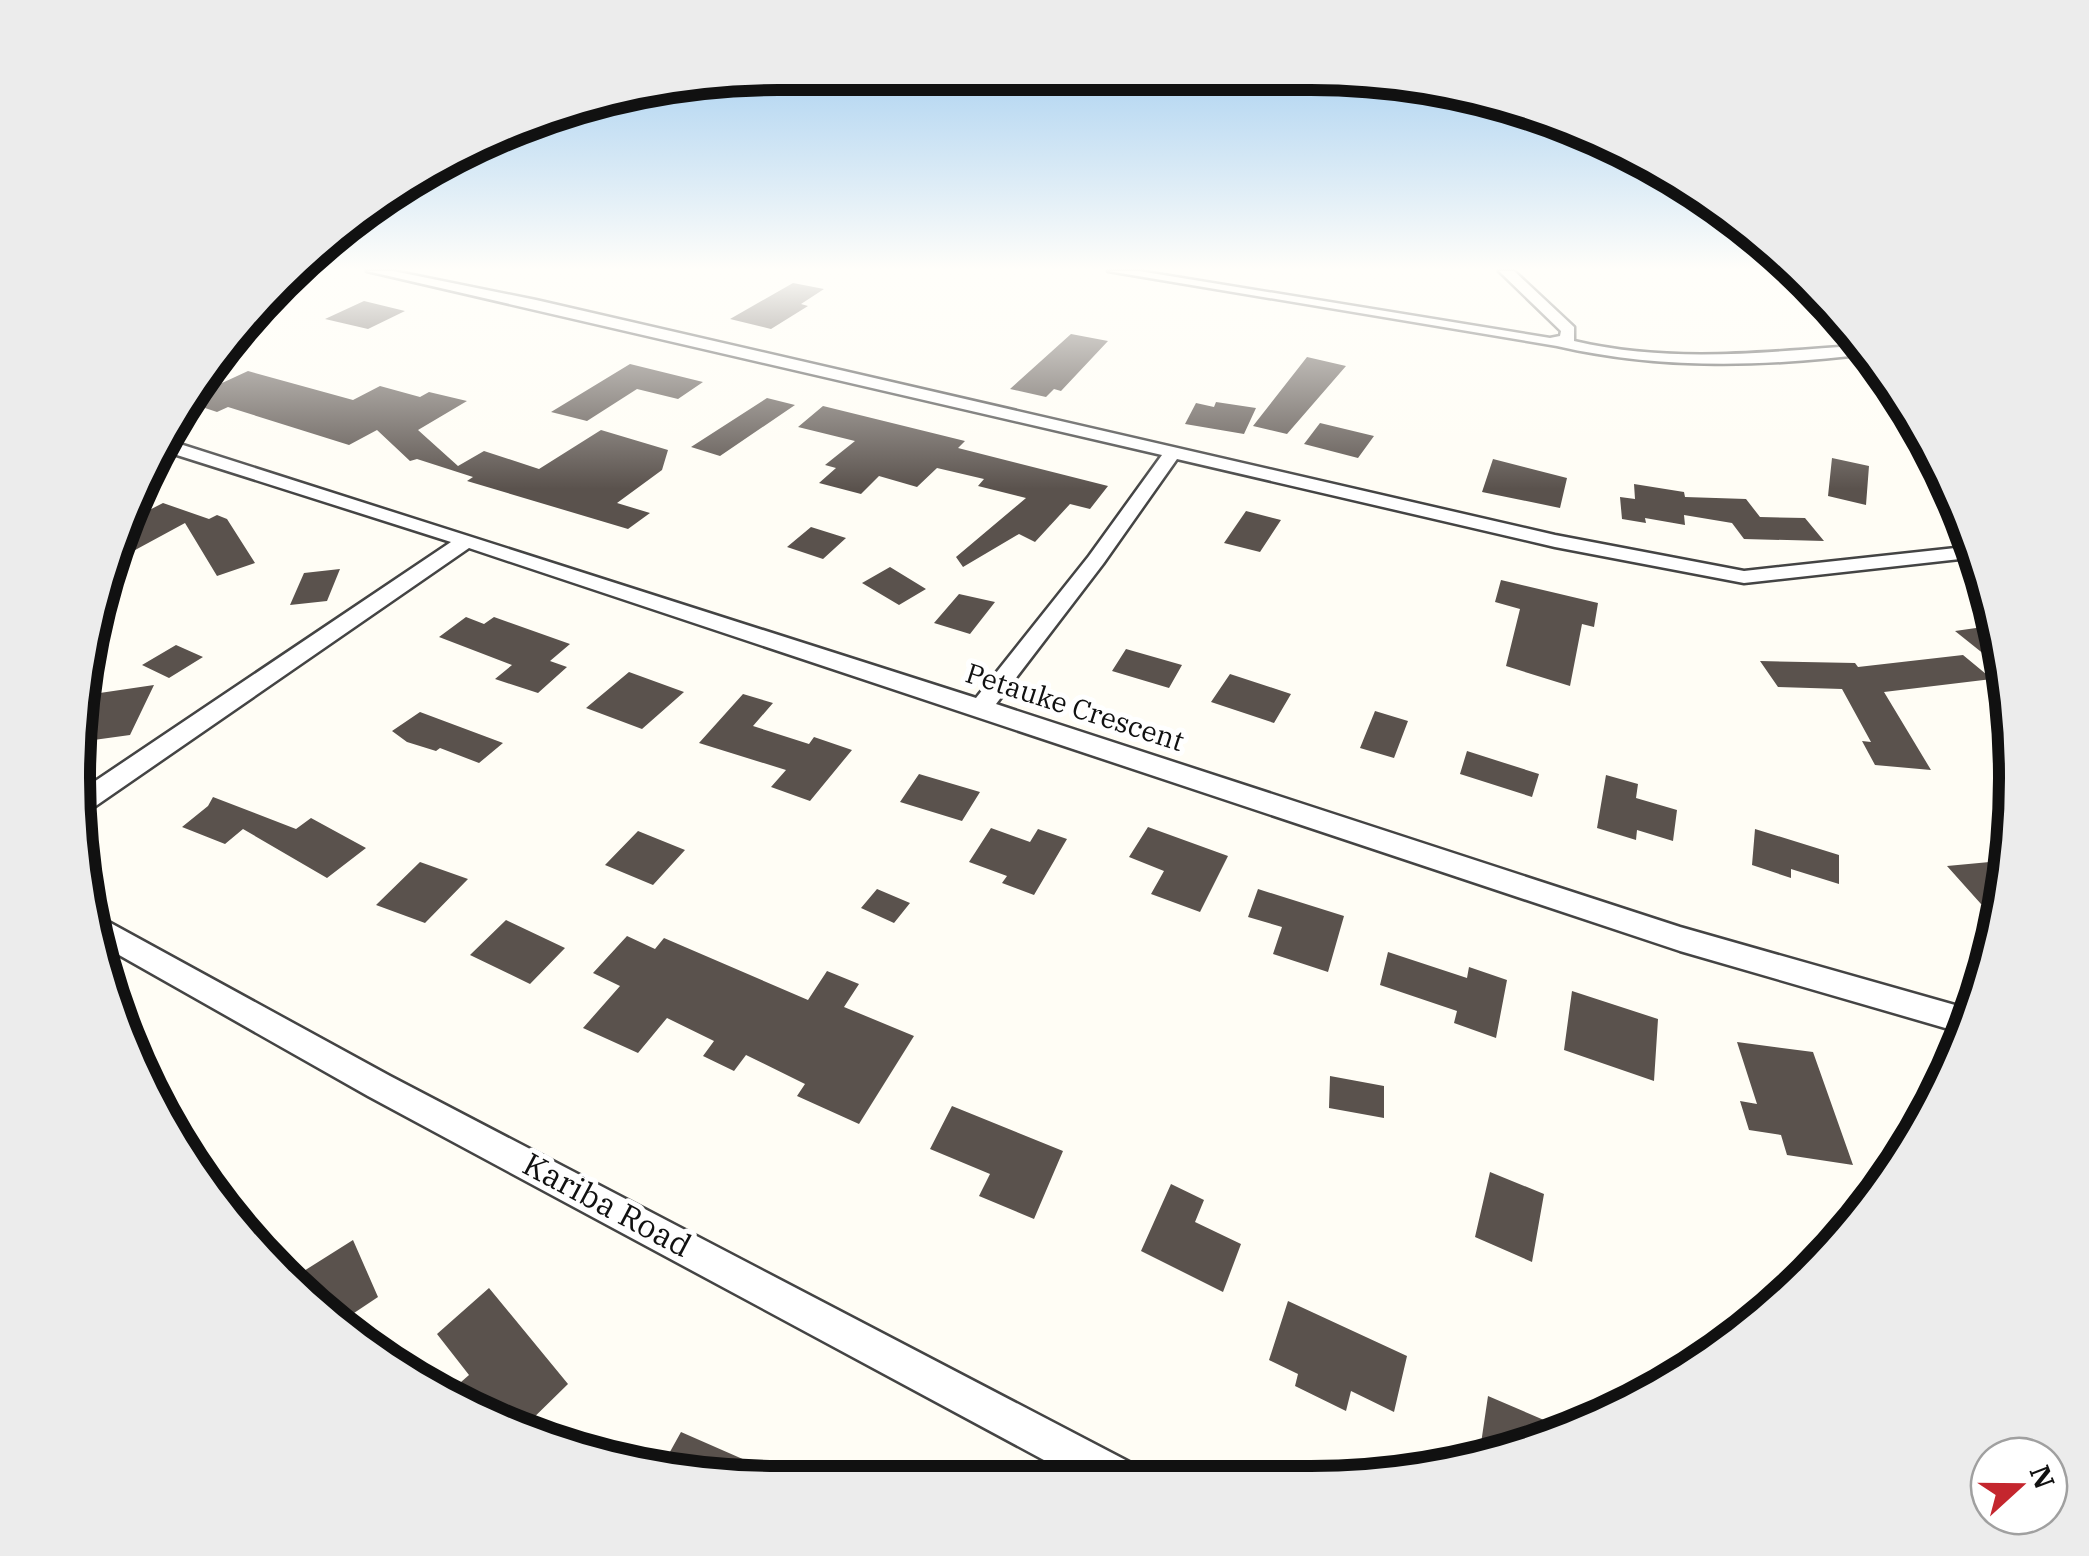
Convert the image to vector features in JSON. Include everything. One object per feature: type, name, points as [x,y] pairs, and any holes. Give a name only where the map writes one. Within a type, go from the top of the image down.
[{"type":"street","points":[[706,344],[1555,541],[1728,576],[1775,575],[1961,554]]},
{"type":"street","points":[[1568,344],[1626,356],[1675,360],[1736,360],[1850,351]]},
{"type":"street","name":"Petauke Crescent","points":[[174,448],[1680,939],[1955,1018]]},
{"type":"street","points":[[980,708],[1096,560],[1173,452]]},
{"type":"street","points":[[90,797],[465,542]]},
{"type":"street","name":"Kariba Road","points":[[108,935],[379,1086],[1095,1466]]},
{"type":"building","points":[[1060,344],[1106,344],[1061,391],[1054,389],[1046,397],[1010,389]]},
{"type":"building","points":[[1307,357],[1346,366],[1287,434],[1253,426]]},
{"type":"building","points":[[630,364],[703,382],[678,399],[637,389],[587,421],[551,412]]},
{"type":"building","points":[[248,371],[353,400],[380,386],[420,397],[429,392],[467,401],[418,430],[458,466],[484,451],[539,469],[601,430],[668,450],[662,470],[617,503],[650,513],[628,529],[467,481],[473,477],[417,459],[410,461],[377,430],[349,445],[228,407],[217,412],[200,406],[212,388]]},
{"type":"building","points":[[767,398],[795,405],[720,456],[691,447]]},
{"type":"building","points":[[1216,402],[1256,408],[1244,434],[1185,424],[1196,403],[1214,407]]},
{"type":"building","points":[[823,406],[965,441],[958,448],[1108,486],[1090,509],[1070,504],[1035,542],[1019,534],[963,567],[956,557],[1026,498],[978,486],[984,479],[937,468],[917,487],[879,476],[861,494],[819,483],[836,468],[825,465],[855,441],[798,427]]},
{"type":"building","points":[[1320,423],[1374,436],[1358,458],[1304,444]]},
{"type":"building","points":[[1832,458],[1869,466],[1866,505],[1828,496]]},
{"type":"building","points":[[1493,459],[1567,478],[1560,508],[1482,492]]},
{"type":"building","points":[[1634,484],[1684,492],[1685,497],[1746,499],[1760,517],[1805,518],[1824,541],[1744,539],[1732,523],[1684,515],[1685,525],[1645,518],[1646,523],[1622,519],[1620,497],[1635,499]]},
{"type":"building","points":[[163,503],[209,519],[217,515],[227,519],[255,563],[217,576],[185,523],[128,554],[143,513]]},
{"type":"building","points":[[1246,511],[1281,520],[1260,552],[1224,543]]},
{"type":"building","points":[[811,527],[846,538],[823,559],[787,547]]},
{"type":"building","points":[[890,567],[926,589],[899,605],[862,583]]},
{"type":"building","points":[[340,569],[327,601],[290,605],[304,573]]},
{"type":"building","points":[[1501,580],[1598,603],[1594,627],[1582,624],[1570,686],[1506,666],[1520,609],[1495,602]]},
{"type":"building","points":[[959,594],[995,602],[970,634],[934,623]]},
{"type":"building","points":[[466,617],[484,624],[494,617],[570,644],[550,661],[567,667],[538,693],[495,679],[512,665],[439,637]]},
{"type":"building","points":[[1982,627],[1988,658],[1955,631]]},
{"type":"building","points":[[176,645],[203,657],[169,678],[142,665]]},
{"type":"building","points":[[1126,649],[1182,665],[1169,688],[1112,671]]},
{"type":"building","points":[[1963,655],[1992,679],[1884,692],[1931,770],[1875,765],[1862,741],[1871,742],[1842,689],[1778,687],[1760,661],[1855,663],[1858,667]]},
{"type":"building","points":[[629,672],[684,692],[642,729],[586,708]]},
{"type":"building","points":[[1230,674],[1291,694],[1274,723],[1211,702]]},
{"type":"building","points":[[154,685],[130,735],[91,740],[95,694]]},
{"type":"building","points":[[743,694],[773,703],[753,726],[809,744],[814,737],[852,750],[810,801],[771,787],[786,770],[699,743]]},
{"type":"building","points":[[1375,711],[1408,721],[1394,758],[1360,748]]},
{"type":"building","points":[[420,712],[503,743],[479,763],[440,748],[436,751],[407,742],[392,731]]},
{"type":"building","points":[[1467,751],[1539,774],[1532,797],[1460,774]]},
{"type":"building","points":[[919,774],[980,792],[962,821],[900,802]]},
{"type":"building","points":[[1606,775],[1638,784],[1636,798],[1677,810],[1673,841],[1637,830],[1636,840],[1597,828]]},
{"type":"building","points":[[213,797],[296,829],[311,818],[366,848],[327,878],[243,829],[225,844],[182,827]]},
{"type":"building","points":[[1148,827],[1228,856],[1200,912],[1151,894],[1164,871],[1129,857]]},
{"type":"building","points":[[991,828],[1030,842],[1038,829],[1067,839],[1034,895],[1002,883],[1007,876],[969,862]]},
{"type":"building","points":[[1755,829],[1839,855],[1839,884],[1791,869],[1791,878],[1752,865]]},
{"type":"building","points":[[638,831],[685,850],[653,885],[605,865]]},
{"type":"building","points":[[420,862],[468,879],[425,923],[376,905]]},
{"type":"building","points":[[1994,862],[1987,903],[1981,904],[1947,866]]},
{"type":"building","points":[[877,889],[910,903],[894,923],[861,908]]},
{"type":"building","points":[[1258,889],[1344,916],[1328,972],[1273,954],[1282,927],[1248,917]]},
{"type":"building","points":[[506,920],[565,948],[530,984],[470,955]]},
{"type":"building","points":[[627,936],[655,949],[664,938],[808,1000],[827,971],[859,984],[844,1007],[914,1036],[859,1124],[797,1096],[805,1084],[746,1055],[734,1071],[703,1056],[714,1041],[667,1018],[638,1053],[583,1028],[620,986],[593,973]]},
{"type":"building","points":[[1388,952],[1467,978],[1469,967],[1507,980],[1496,1038],[1454,1023],[1457,1011],[1380,985]]},
{"type":"building","points":[[1572,991],[1658,1019],[1654,1081],[1564,1050]]},
{"type":"building","points":[[1737,1042],[1813,1052],[1853,1165],[1787,1155],[1781,1135],[1749,1130],[1740,1101],[1757,1104]]},
{"type":"building","points":[[1330,1076],[1384,1086],[1384,1118],[1329,1108]]},
{"type":"building","points":[[952,1106],[1063,1151],[1034,1219],[979,1196],[990,1174],[930,1149]]},
{"type":"building","points":[[1490,1172],[1544,1194],[1532,1262],[1475,1237]]},
{"type":"building","points":[[1171,1184],[1204,1200],[1195,1222],[1241,1244],[1223,1292],[1141,1251]]},
{"type":"building","points":[[353,1240],[378,1297],[349,1316],[301,1273]]},
{"type":"building","points":[[489,1288],[568,1384],[531,1420],[515,1414],[457,1386],[469,1375],[437,1334]]},
{"type":"building","points":[[1288,1301],[1407,1356],[1394,1412],[1351,1391],[1346,1411],[1295,1386],[1298,1374],[1269,1360]]},
{"type":"building","points":[[1488,1396],[1550,1423],[1489,1443],[1481,1445]]},
{"type":"building","points":[[681,1432],[754,1464],[733,1465],[667,1457]]}]
